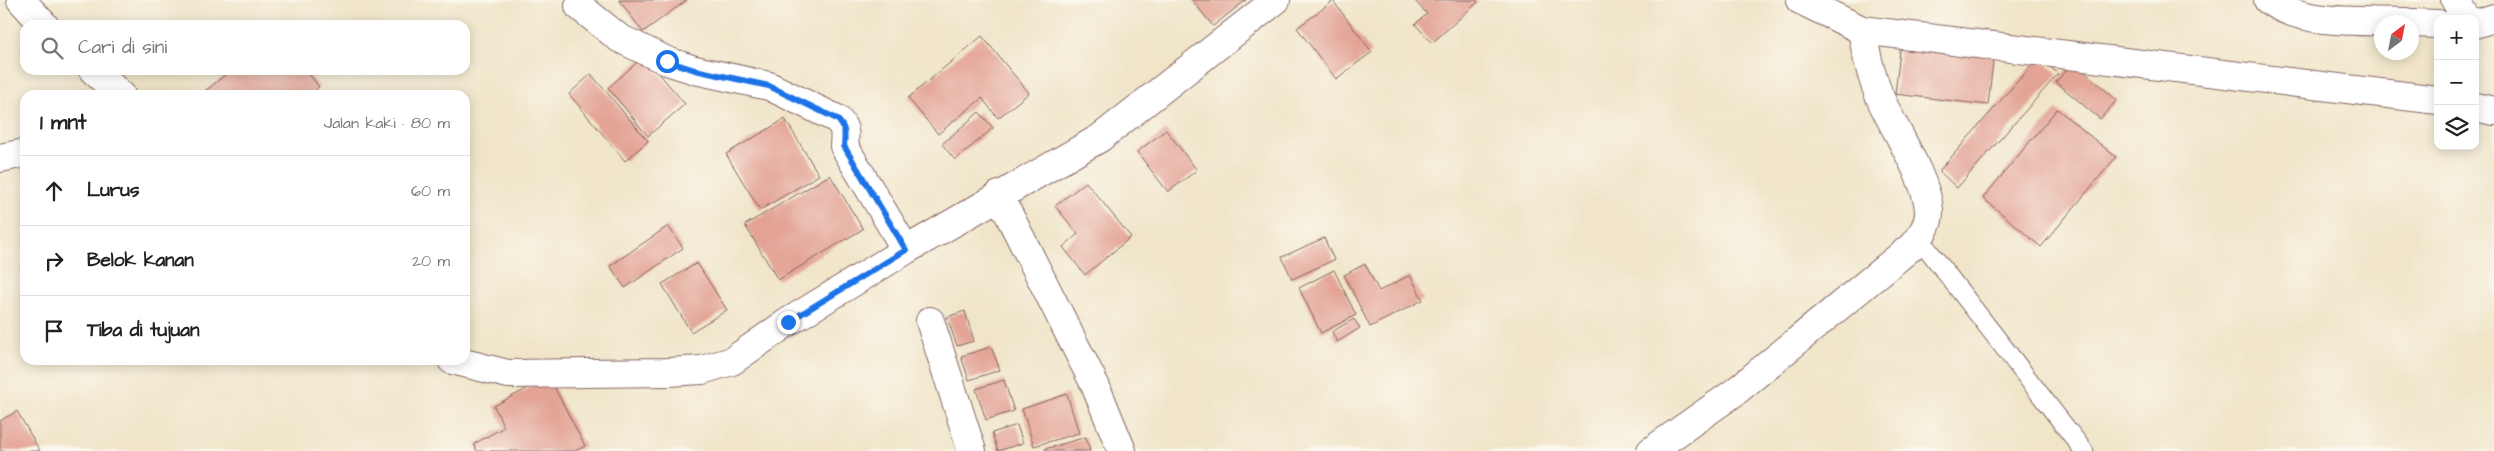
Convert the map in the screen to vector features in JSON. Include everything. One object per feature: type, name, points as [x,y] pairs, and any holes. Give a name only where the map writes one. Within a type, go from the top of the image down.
[{"type":"street","points":[[21,0],[39,20]]},
{"type":"street","points":[[470,364],[508,374],[668,372],[702,370],[732,361],[788,322],[906,250],[1100,138],[1276,0]]},
{"type":"street","points":[[1800,0],[1862,30],[2434,100]]},
{"type":"street","points":[[2268,0],[2286,12],[2316,18],[2374,21]]},
{"type":"street","points":[[2455,0],[2464,15]]},
{"type":"street","points":[[579,6],[619,38],[652,54],[695,70],[769,86],[837,119],[843,125],[845,133],[844,146],[906,250]]},
{"type":"street","points":[[2479,23],[2494,18]]},
{"type":"street","points":[[2419,23],[2434,24]]},
{"type":"street","points":[[1651,451],[1735,392],[1911,247],[1927,224],[1929,209],[1920,181],[1882,102],[1866,54],[1862,30]]},
{"type":"street","points":[[99,75],[115,90]]},
{"type":"street","points":[[2479,108],[2494,111]]},
{"type":"street","points":[[0,158],[20,154]]},
{"type":"street","points":[[999,195],[1094,385],[1122,451]]},
{"type":"street","points":[[930,321],[972,451]]},
{"type":"lane","points":[[1919,238],[2084,451]]},
{"type":"building","points":[[619,0],[687,0],[643,32]]},
{"type":"building","points":[[1192,0],[1246,0],[1213,26]]},
{"type":"building","points":[[1414,0],[1476,0],[1478,2],[1432,43],[1415,24],[1427,14]]},
{"type":"building","points":[[1333,1],[1372,52],[1336,79],[1297,28]]},
{"type":"building","points":[[982,36],[1029,93],[998,118],[982,98],[938,134],[908,98]]},
{"type":"building","points":[[1901,43],[1994,53],[1988,105],[1895,94]]},
{"type":"building","points":[[644,56],[685,104],[648,136],[608,88]]},
{"type":"building","points":[[2039,57],[2058,74],[1957,188],[1939,171]]},
{"type":"building","points":[[2073,62],[2117,100],[2100,119],[2056,82]]},
{"type":"building","points":[[591,74],[648,141],[625,161],[569,94]]},
{"type":"building","points":[[225,75],[310,75],[319,87],[315,90],[206,90]]},
{"type":"building","points":[[2057,109],[2116,157],[2041,247],[1983,198]]},
{"type":"building","points":[[979,112],[993,128],[955,160],[942,144]]},
{"type":"building","points":[[785,119],[819,175],[760,210],[726,154]]},
{"type":"building","points":[[1166,130],[1197,170],[1168,192],[1137,152]]},
{"type":"building","points":[[830,175],[863,229],[778,280],[745,225]]},
{"type":"building","points":[[1086,182],[1131,237],[1085,275],[1063,247],[1078,234],[1055,206]]},
{"type":"building","points":[[668,226],[683,248],[625,288],[610,266]]},
{"type":"building","points":[[1324,238],[1334,260],[1292,279],[1282,257]]},
{"type":"building","points":[[697,263],[727,310],[691,332],[662,284]]},
{"type":"building","points":[[1365,264],[1379,291],[1410,275],[1423,300],[1370,327],[1344,275]]},
{"type":"building","points":[[1334,270],[1356,315],[1321,333],[1299,288]]},
{"type":"building","points":[[965,311],[974,341],[957,346],[947,317]]},
{"type":"building","points":[[1354,319],[1360,328],[1337,342],[1332,332]]},
{"type":"building","points":[[991,347],[1000,370],[969,380],[961,356]]},
{"type":"building","points":[[549,377],[585,446],[575,451],[477,451],[474,444],[504,427],[494,406]]},
{"type":"building","points":[[1004,380],[1014,411],[986,420],[976,389]]},
{"type":"building","points":[[1067,394],[1079,433],[1034,446],[1022,409]]},
{"type":"building","points":[[17,411],[40,451],[0,451],[0,421]]},
{"type":"building","points":[[1017,425],[1023,443],[998,451],[992,433]]},
{"type":"building","points":[[1086,437],[1090,451],[1045,451],[1045,449]]},
{"type":"route","points":[[667,61],[695,70],[769,86],[800,99],[837,119],[843,125],[845,133],[844,146],[906,250],[788,322]]}]
